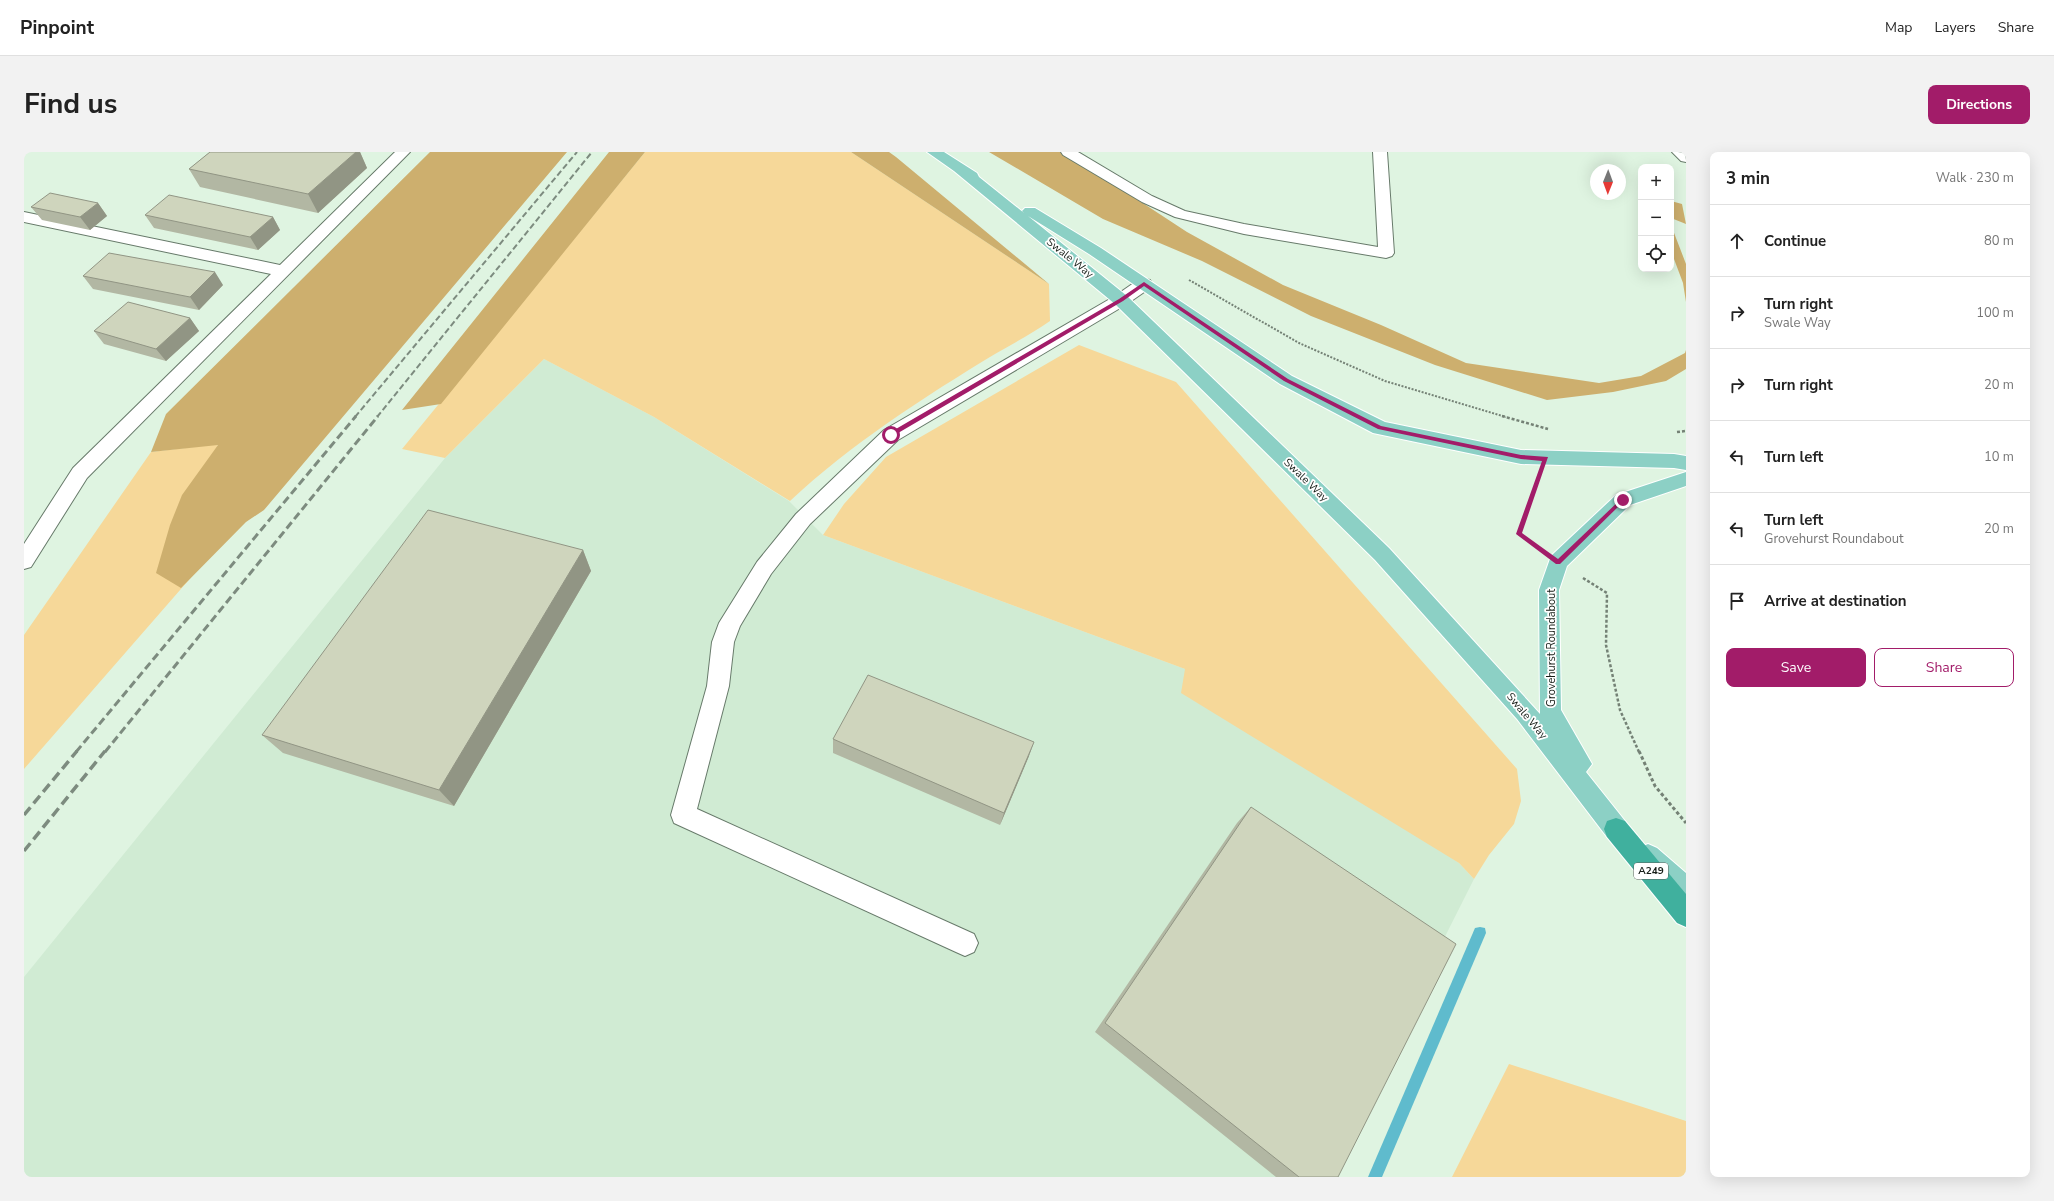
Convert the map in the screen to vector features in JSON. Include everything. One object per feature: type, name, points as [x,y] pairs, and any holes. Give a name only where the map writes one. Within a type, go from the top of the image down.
[{"type":"highway","name":"A249","points":[[1616,829],[1686,914]]},
{"type":"main road","name":"Swale Way","points":[[934,152],[1095,251],[1286,380],[1380,428],[1521,457],[1546,459],[1674,461],[1686,463]]},
{"type":"main road","name":"Swale Way","points":[[959,168],[1121,300],[1382,554],[1525,712],[1616,829]]},
{"type":"main road","name":"Grovehurst Roundabout","points":[[1686,479],[1623,500],[1558,562],[1549,590],[1550,711],[1616,829],[1686,889]]},
{"type":"street","points":[[24,561],[80,473],[403,152]]},
{"type":"street","points":[[1068,152],[1147,200],[1180,214],[1244,229],[1386,254],[1380,152]]},
{"type":"street","points":[[1679,152],[1686,158]]},
{"type":"street","points":[[24,217],[283,271]]},
{"type":"street","points":[[965,942],[683,815],[718,686],[723,642],[730,623],[764,568],[803,519],[891,435],[1121,300],[1144,284]]},
{"type":"path","points":[[1188,280],[1299,343],[1385,381],[1552,430],[1546,459],[1519,534],[1558,562],[1607,593],[1606,645],[1620,710],[1655,786],[1686,823]]},
{"type":"path","points":[[1671,433],[1686,431]]},
{"type":"shaded area","points":[[430,152],[567,152],[264,510],[246,522],[181,588],[156,573],[170,525],[182,495],[218,445],[151,452],[166,414]]},
{"type":"shaded area","points":[[609,152],[645,152],[441,404],[402,410]]},
{"type":"shaded area","points":[[645,152],[851,152],[1049,284],[1050,321],[942,387],[889,422],[838,460],[790,501],[654,417],[544,359],[445,458],[402,449]]},
{"type":"shaded area","points":[[851,152],[889,152],[1049,284]]},
{"type":"shaded area","points":[[989,152],[1060,152],[1103,177],[1187,232],[1283,285],[1381,325],[1466,363],[1599,383],[1641,376],[1685,353],[1686,350],[1686,369],[1666,381],[1613,392],[1547,400],[1435,365],[1311,316],[1202,261],[1103,219]]},
{"type":"shaded area","points":[[1674,202],[1682,204],[1686,224],[1674,219]]},
{"type":"shaded area","points":[[1674,233],[1686,264],[1686,302],[1683,283],[1674,259]]},
{"type":"shaded area","points":[[1079,345],[1176,382],[1517,769],[1521,801],[1514,824],[1489,855],[1474,879],[1459,863],[1181,693],[1185,669],[823,535],[844,504],[886,457]]},
{"type":"shaded area","points":[[544,359],[654,417],[789,501],[823,535],[1185,669],[1459,863],[1474,879],[1324,1177],[24,1177],[24,977],[445,458]]},
{"type":"shaded area","points":[[218,444],[194,574],[24,769],[24,635],[151,452]]},
{"type":"shaded area","points":[[1509,1064],[1686,1121],[1686,1177],[1452,1177]]},
{"type":"building","points":[[210,152],[356,152],[308,194],[189,169]]},
{"type":"building","points":[[50,193],[98,203],[80,217],[31,207]]},
{"type":"building","points":[[169,195],[273,217],[250,237],[145,215]]},
{"type":"building","points":[[109,253],[215,272],[190,297],[83,276]]},
{"type":"building","points":[[128,302],[190,318],[156,349],[94,331]]},
{"type":"building","points":[[428,510],[583,550],[439,790],[262,735]]},
{"type":"building","points":[[868,675],[1034,742],[1004,813],[833,739]]},
{"type":"building","points":[[1251,807],[1456,944],[1338,1177],[1299,1177],[1105,1023]]},
{"type":"waterway","points":[[1375,1177],[1480,933]]},
{"type":"railway","points":[[355,417],[577,152]]},
{"type":"railway","points":[[377,417],[592,152]]},
{"type":"railway","points":[[76,752],[356,416]]},
{"type":"railway","points":[[105,752],[378,416]]},
{"type":"railway","points":[[24,815],[77,751]]},
{"type":"railway","points":[[24,851],[105,751]]},
{"type":"route","points":[[891,435],[1121,300],[1144,284],[1286,380],[1380,428],[1521,457],[1546,459],[1519,534],[1558,562],[1623,500]]}]
